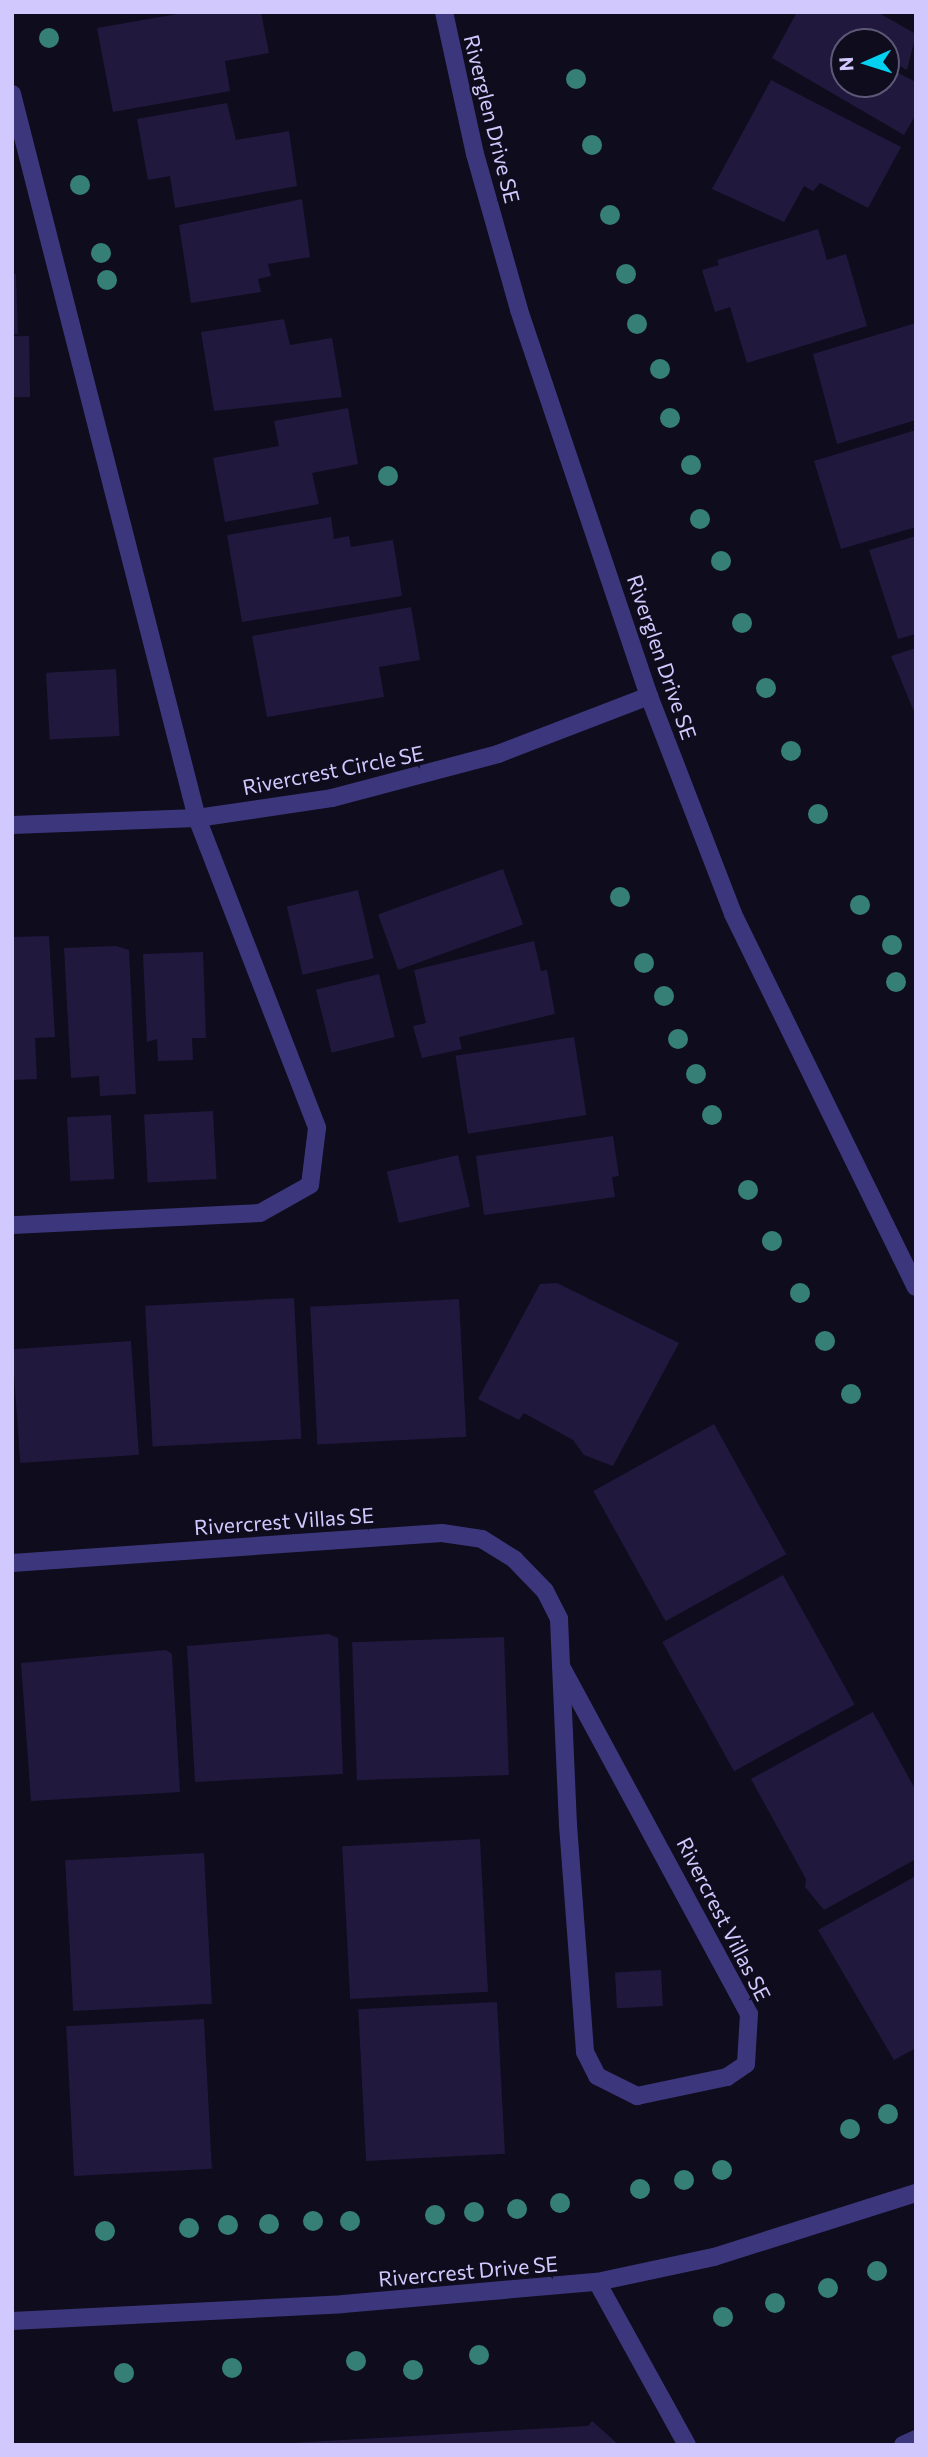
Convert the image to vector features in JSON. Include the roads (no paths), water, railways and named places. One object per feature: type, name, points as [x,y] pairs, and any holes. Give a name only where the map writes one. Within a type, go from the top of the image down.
[{"type":"street","name":"Riverglen Drive SE","points":[[444,12],[475,154],[519,310],[649,696],[733,914],[916,1287]]},
{"type":"street","points":[[12,94],[197,818],[317,1128],[310,1185],[260,1213],[12,1225]]},
{"type":"street","name":"Rivercrest Circle SE","points":[[12,825],[197,818],[419,777],[649,696]]},
{"type":"street","name":"Rivercrest Villas SE","points":[[12,1563],[442,1533],[482,1539],[545,1591],[559,1619],[561,1667],[585,2053],[597,2076],[636,2096],[727,2077],[746,2064],[748,2014],[561,1667]]},
{"type":"street","name":"Rivercrest Drive SE","points":[[12,2321],[343,2304],[597,2282],[714,2257],[916,2193]]},
{"type":"street","points":[[597,2282],[687,2445]]},
{"type":"street","points":[[903,2445],[916,2439]]}]
